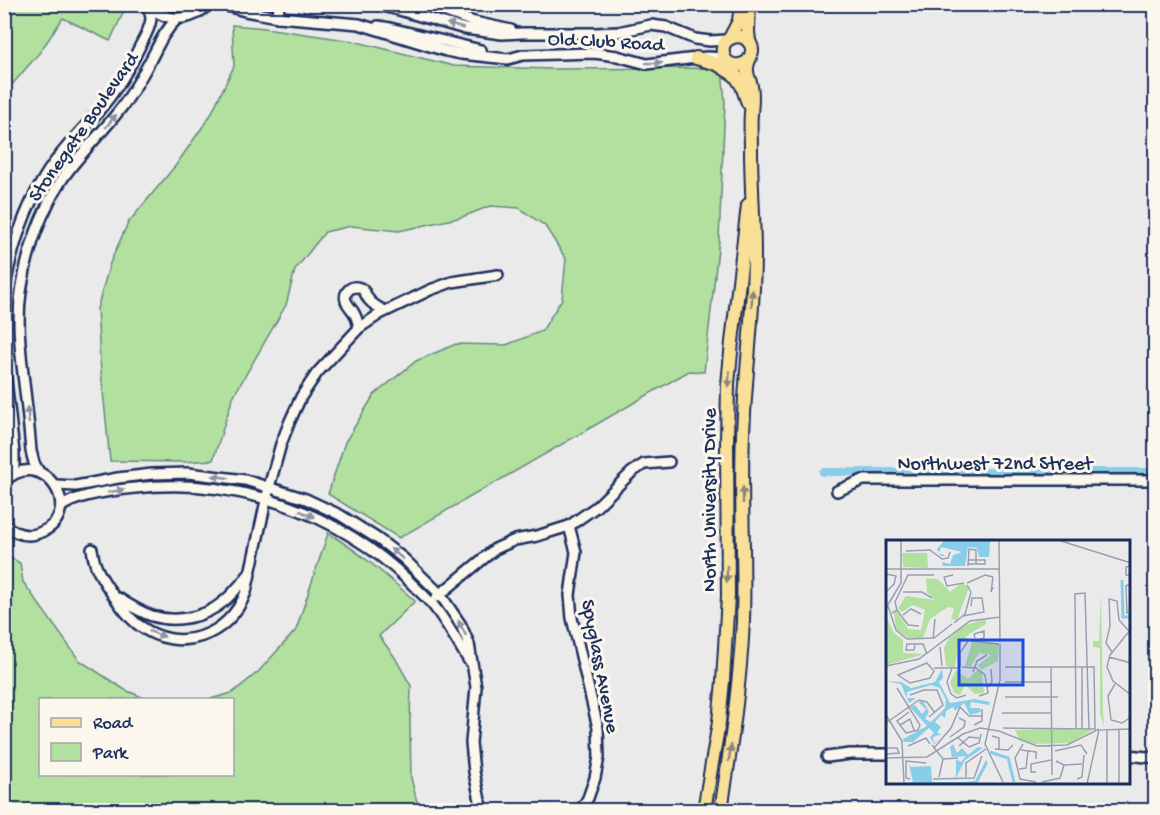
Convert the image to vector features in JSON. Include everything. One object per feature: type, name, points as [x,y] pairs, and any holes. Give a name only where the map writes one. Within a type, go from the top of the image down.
[{"type":"main road","points":[[741,4],[739,21],[722,50],[746,95],[751,114]]},
{"type":"main road","points":[[726,60],[739,66],[747,62],[752,54],[748,31],[749,4]]},
{"type":"main road","points":[[729,39],[742,37],[749,42]]},
{"type":"main road","points":[[696,58],[717,64],[735,76]]},
{"type":"main road","name":"North University Drive","points":[[721,810],[734,725],[743,620],[743,435],[754,262],[754,212],[751,189],[753,100],[747,74],[747,62]]},
{"type":"main road","name":"North University Drive","points":[[704,810],[723,681],[728,596],[728,384],[751,189]]},
{"type":"street","points":[[278,17],[279,4]]},
{"type":"street","name":"Old Club Road","points":[[374,4],[465,29],[502,34],[618,32],[651,25],[666,27],[695,39],[710,41],[729,39]]},
{"type":"street","name":"Old Club Road","points":[[424,4],[474,22],[522,33]]},
{"type":"street","points":[[147,5],[160,15],[177,19],[201,12],[209,5]]},
{"type":"street","name":"Stonegate Boulevard","points":[[4,293],[16,237],[35,194],[61,153],[96,114],[128,72],[148,29],[151,18],[147,5]]},
{"type":"street","name":"Old Club Road","points":[[209,5],[224,5],[278,17],[390,28],[475,50],[523,55],[594,53],[647,64],[708,57],[726,60]]},
{"type":"street","points":[[403,31],[408,12]]},
{"type":"street","name":"Stonegate Boulevard","points":[[39,472],[34,463],[32,451],[20,348],[21,293],[41,218],[61,181],[128,98],[164,34],[177,19]]},
{"type":"street","name":"Old Club Road","points":[[359,24],[454,53],[508,59],[523,55]]},
{"type":"street","points":[[554,54],[555,33]]},
{"type":"street","points":[[128,72],[139,79]]},
{"type":"street","points":[[92,549],[99,572],[125,612],[150,633],[179,640],[204,636],[215,630],[230,618],[242,603],[281,444],[302,397],[317,373],[359,327],[406,300],[452,282],[498,275]]},
{"type":"street","points":[[359,327],[354,311],[345,298],[350,289],[360,288],[373,304],[385,312]]},
{"type":"street","points":[[4,361],[14,459],[14,465],[8,478]]},
{"type":"street","points":[[431,603],[495,549],[515,540],[569,526],[596,507],[632,471],[644,464],[669,462]]},
{"type":"street","points":[[4,524],[20,534],[34,535],[50,527],[56,520],[61,507],[56,485],[39,472],[24,471],[8,478]]},
{"type":"street","points":[[56,485],[76,486],[152,474],[188,473],[245,480],[306,499],[340,515],[403,558],[440,594],[461,625],[469,644],[476,687],[471,743],[482,810]]},
{"type":"street","name":"Northwest 72nd Street","points":[[837,491],[863,480],[1155,480]]},
{"type":"street","points":[[61,507],[78,498],[119,490],[153,486],[186,486],[242,492],[302,511],[369,548],[394,567],[431,603],[450,627],[472,666]]},
{"type":"street","name":"Spyglass Avenue","points":[[569,526],[576,552],[570,596],[572,618],[598,728],[599,757],[595,778],[581,810]]},
{"type":"street","points":[[115,596],[152,616],[189,617],[207,612],[222,603],[250,572]]},
{"type":"street","points":[[826,757],[886,754]]},
{"type":"street","points":[[1130,755],[1155,758]]},
{"type":"green space","points":[[5,4],[121,5],[124,11],[110,41],[63,18],[40,52],[5,93]]},
{"type":"green space","points":[[232,25],[353,41],[454,66],[553,69],[722,68],[725,102],[719,240],[704,372],[689,371],[399,538],[328,494],[345,442],[374,395],[416,361],[456,344],[506,345],[542,331],[562,299],[566,259],[545,226],[519,208],[490,206],[462,217],[399,231],[351,226],[325,232],[295,270],[286,305],[233,397],[213,460],[110,461],[97,309],[110,263],[128,223],[176,165],[210,116],[234,66]]},
{"type":"green space","points":[[328,533],[362,556],[415,601],[379,636],[394,656],[411,686],[411,778],[419,810],[5,810],[5,555],[20,563],[23,582],[79,660],[125,690],[145,698],[39,698],[39,776],[234,776],[234,698],[214,698],[232,693],[258,672],[296,630]]},
{"type":"waterway","points":[[823,472],[1156,472]]}]
